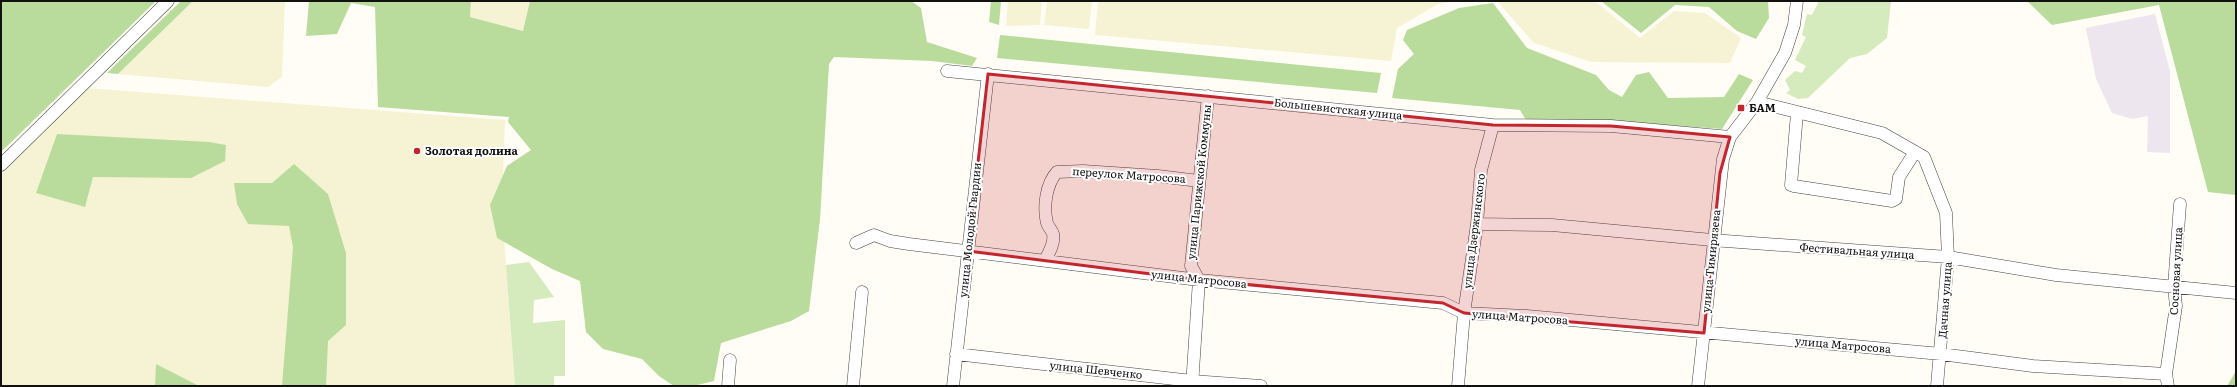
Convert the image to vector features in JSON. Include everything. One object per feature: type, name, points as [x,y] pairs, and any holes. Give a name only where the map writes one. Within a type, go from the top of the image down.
[{"type":"street","points":[[1,165],[168,1]]},
{"type":"street","points":[[1730,138],[1757,102],[1785,53],[1794,25],[1796,1]]},
{"type":"street","name":"Большевистская улица","points":[[946,71],[1494,125],[1611,126],[1730,138]]},
{"type":"street","name":"улица Молодой Гвардии","points":[[953,386],[988,74]]},
{"type":"street","name":"улица Парижской Коммуны","points":[[1192,383],[1199,280],[1191,266],[1208,96]]},
{"type":"street","points":[[1757,102],[1882,133],[1915,152],[1899,177],[1896,199],[1892,201],[1794,186],[1791,184],[1797,113]]},
{"type":"street","name":"улица Дзержинского","points":[[1458,386],[1464,313],[1477,224],[1481,170],[1494,125]]},
{"type":"street","name":"улица Тимирязева","points":[[1698,386],[1720,173],[1730,138]]},
{"type":"street","name":"Дачная улица","points":[[1915,152],[1924,157],[1946,213],[1948,257],[1941,354],[1937,386]]},
{"type":"street","name":"переулок Матросова","points":[[1045,260],[1053,244],[1053,234],[1047,225],[1045,212],[1051,179],[1057,172],[1083,171],[1158,176],[1199,181]]},
{"type":"street","name":"Сосновая улица","points":[[2167,380],[2176,306],[2174,287],[2180,204]]},
{"type":"street","name":"Фестивальная улица","points":[[1477,224],[1552,225],[1712,240],[1948,257],[2056,274],[2236,292]]},
{"type":"street","name":"улица Матросова","points":[[856,243],[874,235],[890,241],[1199,280],[1443,303],[1464,313],[1527,316],[1941,354],[2033,366],[2167,380]]},
{"type":"street","points":[[853,386],[862,292]]},
{"type":"street","name":"улица Шевченко","points":[[956,354],[1192,383],[1260,386]]},
{"type":"street","points":[[728,386],[730,360]]},
{"type":"highlighted area","points":[[988,74],[1493,125],[1611,126],[1730,137],[1720,173],[1704,333],[1464,313],[1443,303],[1199,280],[968,251]]},
{"type":"shaded area","points":[[193,1],[285,1],[282,77],[268,87],[118,74]]},
{"type":"shaded area","points":[[471,1],[530,1],[524,31],[470,17]]},
{"type":"shaded area","points":[[1008,1],[1042,1],[1040,25],[1006,26]]},
{"type":"shaded area","points":[[1047,1],[1092,1],[1089,29],[1044,25]]},
{"type":"shaded area","points":[[1098,1],[1458,1],[1438,4],[1397,28],[1391,61],[1095,35]]},
{"type":"shaded area","points":[[1497,1],[1595,1],[1640,38],[1674,11],[1705,13],[1741,38],[1730,63],[1591,62],[1534,43]]},
{"type":"shaded area","points":[[2155,14],[2170,71],[2170,153],[2147,152],[2148,116],[2132,119],[2112,113],[2096,79],[2086,28]]},
{"type":"shaded area","points":[[86,88],[505,120],[502,209],[515,386],[1,386],[1,174]]},
{"type":"green space","points":[[1,1],[156,1],[1,152]]},
{"type":"green space","points":[[181,1],[193,1],[118,74],[107,73]]},
{"type":"green space","points":[[309,1],[471,1],[470,17],[523,31],[530,1],[911,1],[921,8],[927,42],[977,58],[972,66],[932,61],[834,57],[829,64],[820,219],[809,311],[791,321],[721,343],[714,381],[693,386],[674,386],[659,376],[642,359],[603,349],[586,332],[580,281],[552,269],[497,238],[490,205],[507,166],[531,150],[508,122],[509,117],[378,107],[375,7],[351,3],[337,34],[306,36]]},
{"type":"green space","points":[[991,1],[1001,1],[999,25],[989,22]]},
{"type":"green space","points":[[1601,1],[1768,1],[1769,18],[1756,39],[1737,31],[1709,7],[1675,5],[1641,33]]},
{"type":"green space","points":[[1819,1],[1891,1],[1887,38],[1867,54],[1850,58],[1808,98],[1798,99],[1786,93],[1790,90],[1785,80],[1795,71],[1802,73],[1806,66],[1795,60],[1806,37],[1802,35],[1807,14],[1812,15]]},
{"type":"green space","points":[[2027,1],[2236,1],[2236,195],[2208,192],[2159,5],[2052,25]]},
{"type":"green space","points":[[1493,3],[1527,48],[1596,75],[1609,90],[1622,97],[1636,75],[1649,72],[1668,98],[1724,97],[1739,74],[1753,80],[1722,129],[1626,122],[1526,120],[1520,110],[1392,98],[1398,69],[1414,54],[1403,40],[1407,30],[1459,8]]},
{"type":"green space","points":[[1000,35],[1381,73],[1377,93],[997,58]]},
{"type":"green space","points":[[57,134],[209,142],[226,145],[225,161],[191,178],[93,177],[85,207],[36,193]]},
{"type":"green space","points":[[294,164],[328,194],[346,253],[346,325],[328,341],[326,386],[282,386],[293,247],[289,226],[248,224],[237,204],[234,183],[272,183]]},
{"type":"green space","points":[[529,262],[554,297],[534,300],[533,323],[565,320],[565,376],[554,376],[554,386],[515,386],[506,265]]},
{"type":"green space","points":[[156,364],[199,386],[155,386]]},
{"type":"green space","points":[[2236,371],[2236,386],[2227,386]]},
{"type":"place","name":"БАМ","points":[[1741,108]]},
{"type":"place","name":"Золотая долина","points":[[417,151]]}]
